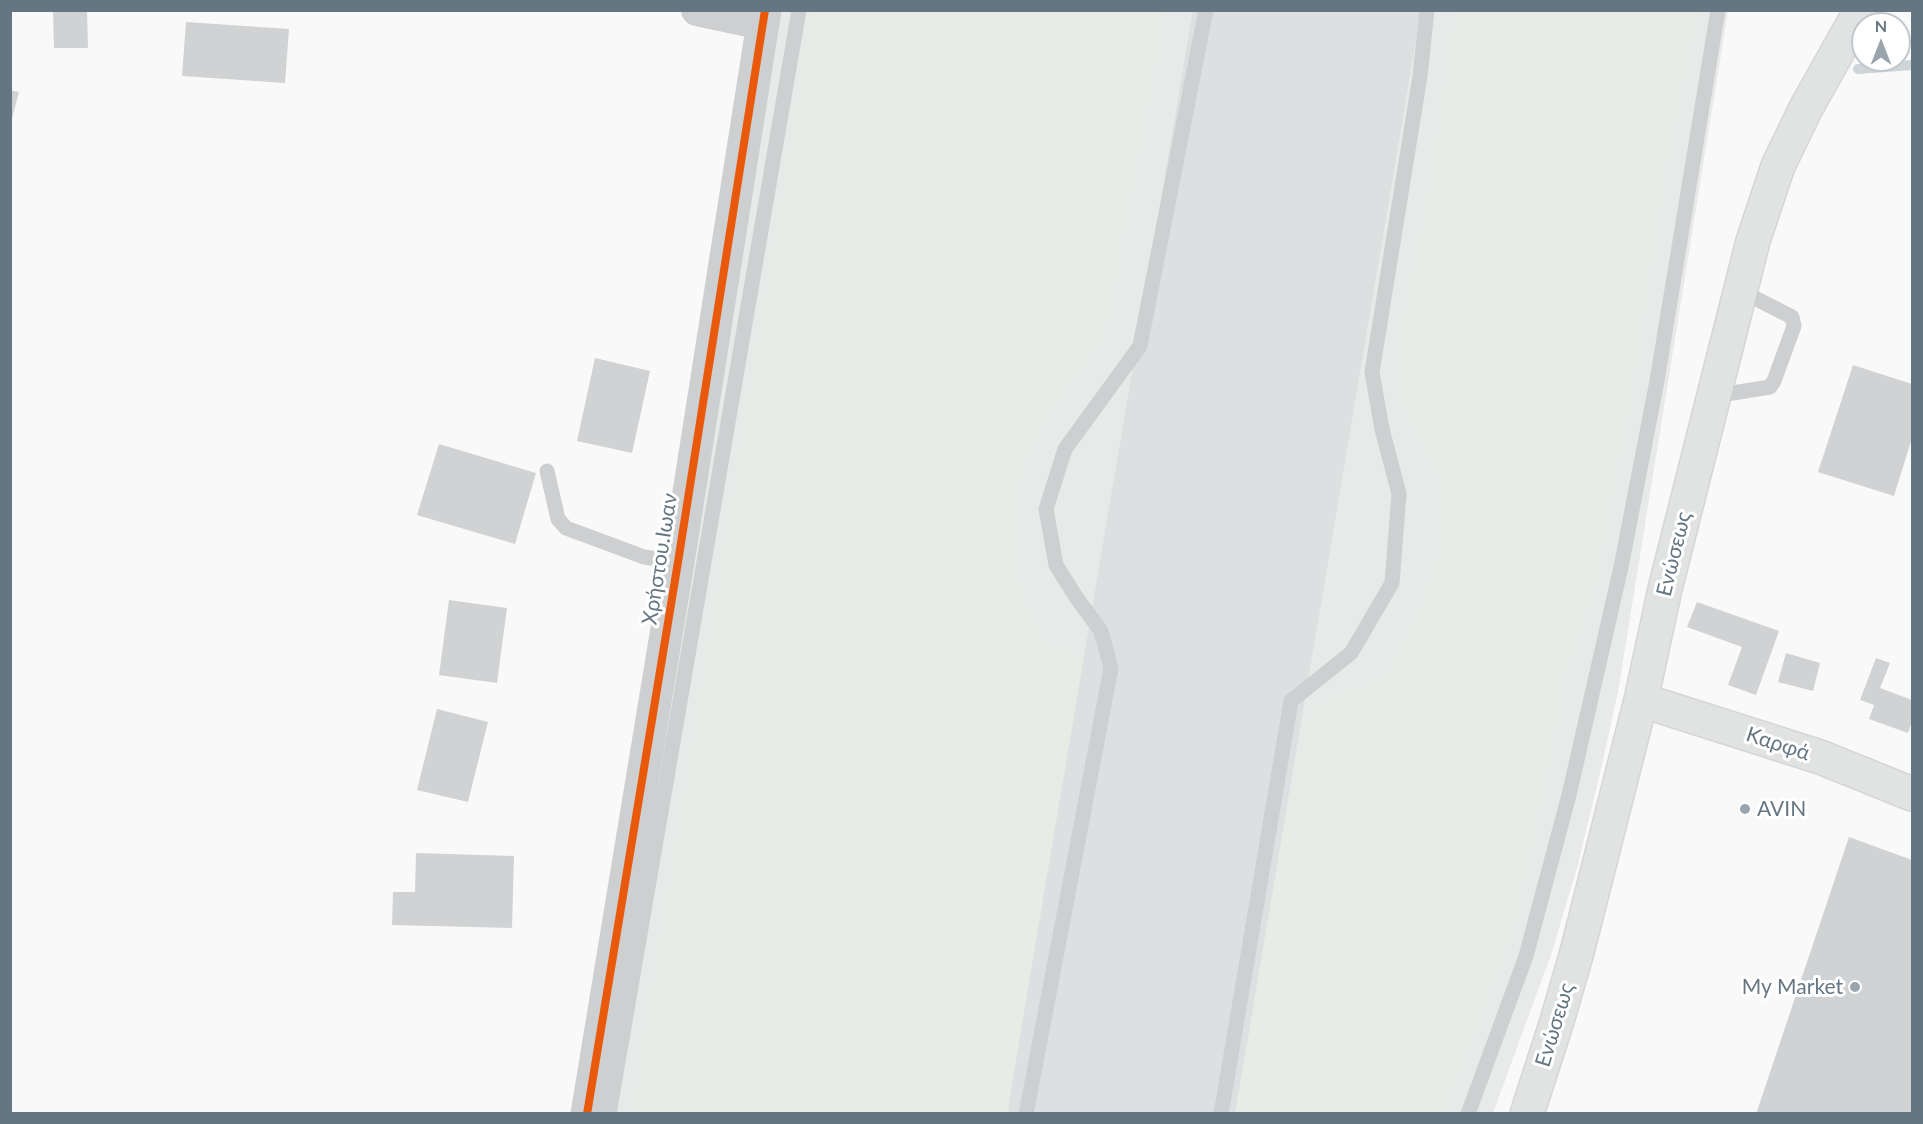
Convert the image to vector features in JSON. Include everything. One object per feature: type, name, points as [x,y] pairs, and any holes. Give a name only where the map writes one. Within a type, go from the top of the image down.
[{"type":"main road","name":"Ενώσεως","points":[[1527,1113],[1577,952],[1641,700],[1665,589],[1753,241],[1778,166],[1806,108],[1861,10]]},
{"type":"main road","name":"Καρφά","points":[[1641,700],[1820,757],[1912,794]]},
{"type":"street","points":[[697,10],[764,17]]},
{"type":"street","name":"Χρήστου.Ιωαν","points":[[587,1113],[678,562],[764,17]]},
{"type":"lane","points":[[609,1113],[799,10]]},
{"type":"lane","points":[[1026,1113],[1111,668],[1101,631],[1056,565],[1046,509],[1065,449],[1140,346],[1206,10]]},
{"type":"lane","points":[[1221,1113],[1291,701],[1351,653],[1392,584],[1399,494],[1382,429],[1372,372],[1420,76],[1427,10]]},
{"type":"lane","points":[[1468,1113],[1526,956],[1569,795],[1621,567],[1657,381],[1718,10]]},
{"type":"lane","points":[[1714,396],[1770,387],[1794,326],[1792,317],[1741,291]]},
{"type":"lane","points":[[547,471],[558,519],[566,528],[644,557],[678,562]]},
{"type":"shaded area","points":[[781,11],[1728,11],[1618,692],[1577,868],[1551,955],[1493,1113],[600,1114]]},
{"type":"shaded area","points":[[811,11],[1165,11],[1106,331],[1056,404],[1034,443],[1021,469],[1015,502],[1019,582],[1031,622],[1054,648],[1092,660],[1007,1113],[632,1113]]},
{"type":"shaded area","points":[[1456,11],[1698,11],[1667,160],[1629,408],[1595,585],[1574,654],[1558,685],[1557,725],[1514,929],[1443,1113],[1233,1113],[1251,1026],[1267,905],[1310,710],[1348,688],[1372,685],[1387,671],[1403,645],[1418,611],[1434,569],[1444,529],[1441,494],[1434,464],[1405,408],[1398,381],[1398,341],[1426,205]]},
{"type":"building","points":[[53,10],[87,10],[88,48],[54,48]]},
{"type":"building","points":[[186,22],[289,29],[285,83],[182,76]]},
{"type":"building","points":[[10,90],[19,92],[11,122],[10,122]]},
{"type":"building","points":[[595,358],[650,371],[632,453],[577,441]]},
{"type":"building","points":[[1853,365],[1912,384],[1912,438],[1894,496],[1818,472]]},
{"type":"building","points":[[439,444],[536,473],[515,544],[417,515]]},
{"type":"building","points":[[449,600],[507,608],[497,683],[439,675]]},
{"type":"building","points":[[1697,602],[1779,631],[1756,695],[1728,685],[1742,647],[1687,627]]},
{"type":"building","points":[[1786,653],[1820,663],[1813,691],[1778,682]]},
{"type":"building","points":[[1876,658],[1890,663],[1880,688],[1912,700],[1912,721],[1908,733],[1869,719],[1874,705],[1860,700]]},
{"type":"building","points":[[437,709],[488,722],[468,802],[417,790]]},
{"type":"building","name":"My Market","points":[[1849,837],[1912,860],[1912,1114],[1756,1114]]},
{"type":"building","points":[[416,853],[514,856],[512,928],[392,925],[393,892],[415,892]]},
{"type":"runway","points":[[1121,1114],[1307,10]]},
{"type":"cycle path","points":[[587,1114],[678,562],[765,10]]},
{"type":"place","name":"AVIN","points":[[1745,809]]},
{"type":"place","name":"My Market","points":[[1855,987]]}]
